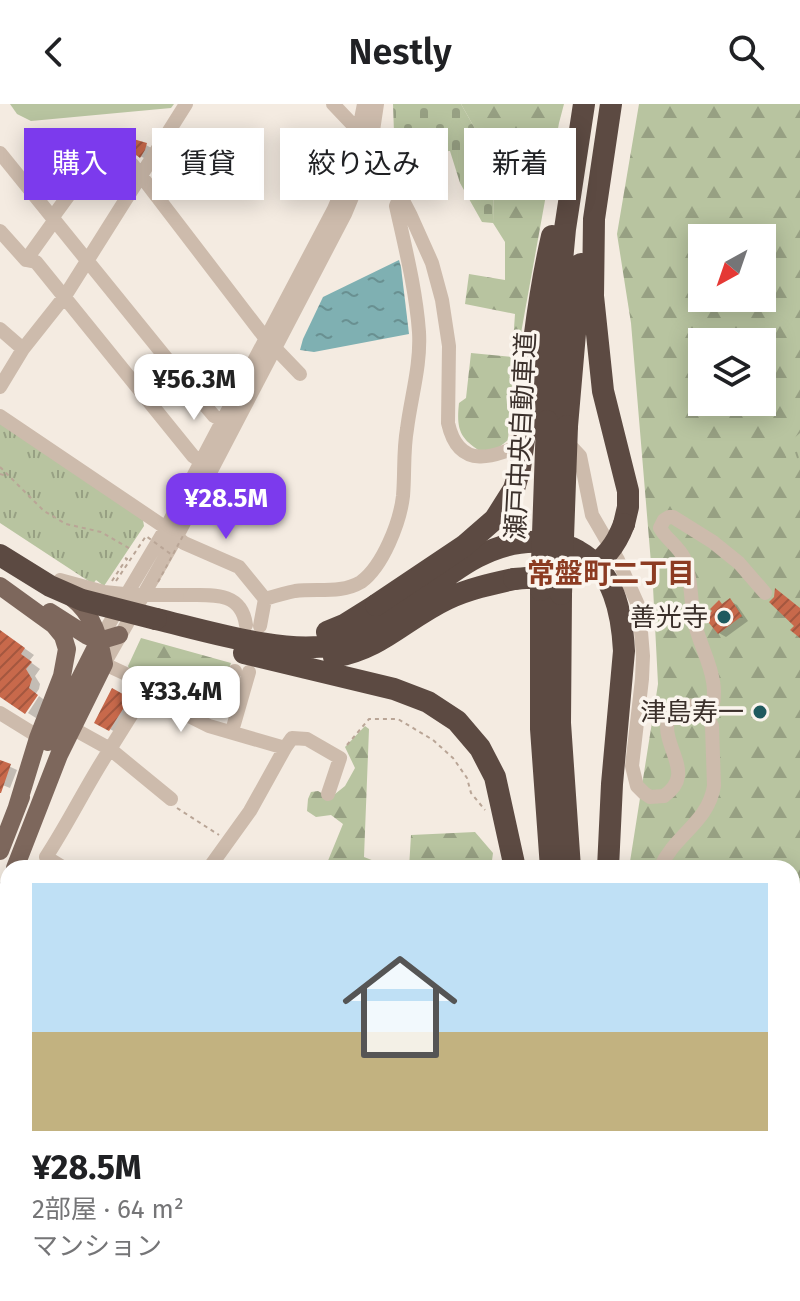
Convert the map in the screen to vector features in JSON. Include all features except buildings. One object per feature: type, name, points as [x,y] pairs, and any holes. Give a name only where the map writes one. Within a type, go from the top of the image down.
[{"type":"highway","name":"瀬戸中央自動車道","points":[[550,860],[541,729],[551,592],[565,229],[584,104]]},
{"type":"highway","name":"瀬戸中央自動車道","points":[[557,423],[604,104]]},
{"type":"highway","points":[[263,639],[316,660],[348,655],[387,638],[445,600],[478,588],[514,579],[573,574],[590,568],[618,541],[628,507],[628,491],[603,391],[593,296],[594,219],[611,104]]},
{"type":"highway","points":[[263,639],[304,638],[344,625],[464,546],[495,519],[514,489],[520,468],[541,284],[564,179],[577,148]]},
{"type":"highway","points":[[5,564],[82,600],[153,625],[263,639],[300,647],[334,644],[372,629],[473,559],[513,542],[551,542],[573,548],[588,556],[607,579],[620,613],[623,634],[608,860]]},
{"type":"highway","name":"瀬戸中央自動車道","points":[[551,592],[569,860]]},
{"type":"highway","points":[[263,639],[367,682],[413,695],[442,709],[457,721],[480,748],[495,777],[513,860]]},
{"type":"main road","points":[[0,543],[80,604],[89,615],[98,654],[72,728],[18,860]]},
{"type":"main road","points":[[0,584],[93,639],[98,654]]},
{"type":"main road","points":[[0,584],[47,618],[59,631],[67,649],[65,666],[43,740],[0,851]]},
{"type":"main road","points":[[43,740],[98,654],[119,635]]},
{"type":"street","points":[[0,387],[23,349],[65,296],[186,104]]},
{"type":"street","points":[[333,104],[355,128]]},
{"type":"street","points":[[360,128],[364,104]]},
{"type":"street","points":[[373,128],[377,104]]},
{"type":"street","points":[[0,153],[197,396],[214,416],[227,425]]},
{"type":"street","points":[[26,260],[98,155],[132,164],[270,343],[300,374]]},
{"type":"street","points":[[119,635],[175,533],[338,200]]},
{"type":"street","points":[[270,343],[351,200]]},
{"type":"street","points":[[265,599],[295,591],[342,589],[359,583],[373,571],[385,551],[400,514],[405,439],[418,363],[419,333],[396,206],[398,200]]},
{"type":"street","points":[[402,200],[432,263],[442,300],[449,346],[448,423],[457,444],[473,456],[484,458],[550,436],[567,442],[580,456],[592,515],[618,560],[639,607],[642,679],[632,766],[637,786],[644,793],[650,797],[664,796],[675,785],[678,769],[667,738],[673,713],[686,706],[695,706],[709,718],[714,736],[713,796],[698,821],[670,849],[664,860]]},
{"type":"street","points":[[0,231],[26,260],[36,262],[193,456],[206,465]]},
{"type":"street","points":[[0,329],[23,349]]},
{"type":"street","points":[[0,416],[175,533],[184,543],[239,567],[265,599],[263,639]]},
{"type":"street","points":[[709,718],[713,707],[712,669],[695,623],[685,559],[663,534],[661,523],[673,517],[713,542],[739,563],[765,593]]},
{"type":"street","points":[[60,587],[86,598],[104,599],[118,590],[175,533]]},
{"type":"street","points":[[148,558],[98,654],[153,686],[189,716],[209,726],[285,748]]},
{"type":"street","points":[[5,564],[104,592],[222,596],[239,605],[263,639]]},
{"type":"street","points":[[153,686],[211,696],[220,692],[242,671],[232,731]]},
{"type":"street","points":[[46,857],[94,774],[153,686]]},
{"type":"street","points":[[0,713],[43,740]]},
{"type":"street","points":[[72,728],[110,749],[171,799]]},
{"type":"street","points":[[215,860],[250,811],[292,738],[307,739],[340,758],[328,794]]},
{"type":"street","points":[[23,846],[51,860]]},
{"type":"path","points":[[0,467],[44,511],[66,524],[101,532],[132,550]]},
{"type":"path","points":[[0,474],[8,476]]},
{"type":"path","points":[[125,559],[112,582],[115,583],[146,532],[172,555]]},
{"type":"path","points":[[158,584],[172,555],[175,533]]},
{"type":"path","points":[[340,758],[342,751],[369,719],[398,719],[433,740],[453,758],[467,778],[471,793],[485,810]]},
{"type":"path","points":[[171,799],[170,803],[228,841]]},
{"type":"green space","points":[[10,104],[174,104],[171,108],[31,121],[17,114]]},
{"type":"green space","points":[[393,104],[461,104],[475,128],[464,128],[464,190],[448,151],[448,128],[394,128]]},
{"type":"green space","points":[[461,104],[564,104],[558,128],[475,128]]},
{"type":"green space","points":[[639,104],[800,104],[800,860],[630,860],[658,684],[631,323],[617,234]]},
{"type":"green space","points":[[470,200],[493,200],[493,223],[482,222]]},
{"type":"green space","points":[[493,200],[545,200],[512,383],[508,440],[497,449],[483,453],[461,433],[458,420],[459,403],[466,398],[471,353],[512,357],[515,314],[465,304],[469,274],[505,280],[505,242],[493,223]]},
{"type":"green space","points":[[0,422],[143,520],[144,526],[104,586],[96,580],[93,584],[0,523]]},
{"type":"green space","points":[[800,433],[800,468],[790,468],[783,448]]},
{"type":"green space","points":[[141,638],[231,663],[224,678],[212,689],[195,691],[171,686],[130,671],[128,666]]},
{"type":"green space","points":[[365,726],[369,729],[364,857],[372,860],[328,860],[343,824],[331,815],[316,817],[307,811],[311,792],[318,791],[330,798],[345,786],[355,768],[345,747]]},
{"type":"green space","points":[[475,832],[493,853],[492,860],[409,860],[411,835]]},
{"type":"water","points":[[399,260],[409,334],[314,352],[300,350],[323,297]]},
{"type":"place","name":"善光寺","points":[[724,617]]},
{"type":"place","name":"津島寿一","points":[[760,712]]},
{"type":"district","name":"常盤町二丁目","points":[[611,573]]}]
